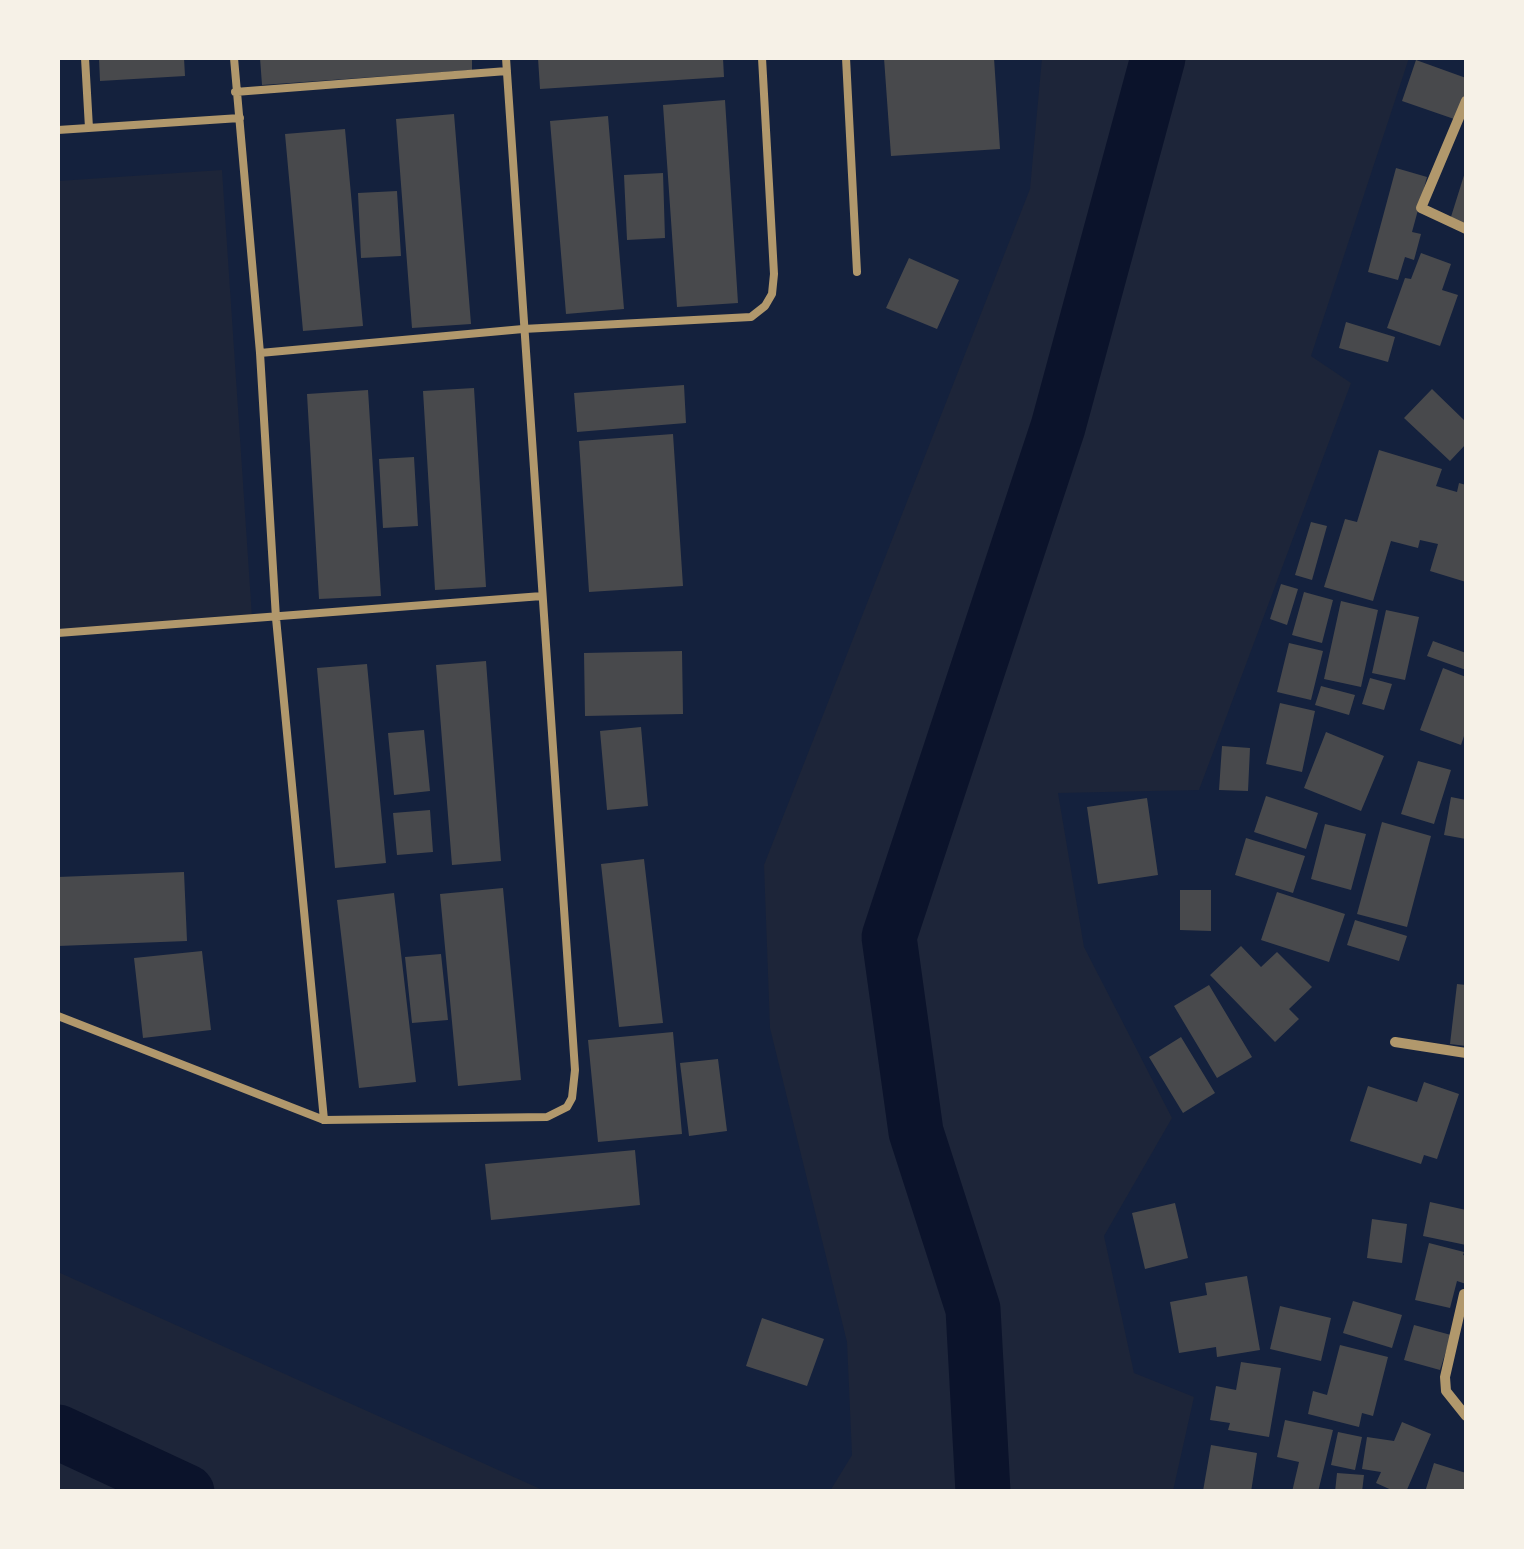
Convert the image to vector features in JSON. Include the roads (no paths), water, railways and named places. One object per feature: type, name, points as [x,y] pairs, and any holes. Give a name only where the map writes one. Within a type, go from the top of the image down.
[{"type":"street","points":[[1466,102],[1421,208],[1466,229]]},
{"type":"street","points":[[1395,1042],[1466,1053]]},
{"type":"street","points":[[1464,1294],[1445,1377],[1446,1391],[1466,1416]]},
{"type":"lane","points":[[85,58],[89,128]]},
{"type":"lane","points":[[234,58],[260,353],[276,618],[324,1120]]},
{"type":"lane","points":[[58,1016],[324,1120],[547,1117],[558,1113],[572,1098],[575,1070],[506,58]]},
{"type":"lane","points":[[260,353],[523,329],[750,317],[772,294],[774,274],[762,58]]},
{"type":"lane","points":[[846,58],[858,272]]},
{"type":"lane","points":[[235,92],[507,72]]},
{"type":"lane","points":[[58,130],[240,118]]},
{"type":"lane","points":[[58,633],[542,596]]},
{"type":"waterway","points":[[983,1492],[973,1309],[916,1132],[889,937],[1058,427],[1158,58]]},
{"type":"waterway","points":[[58,1432],[187,1492]]}]
